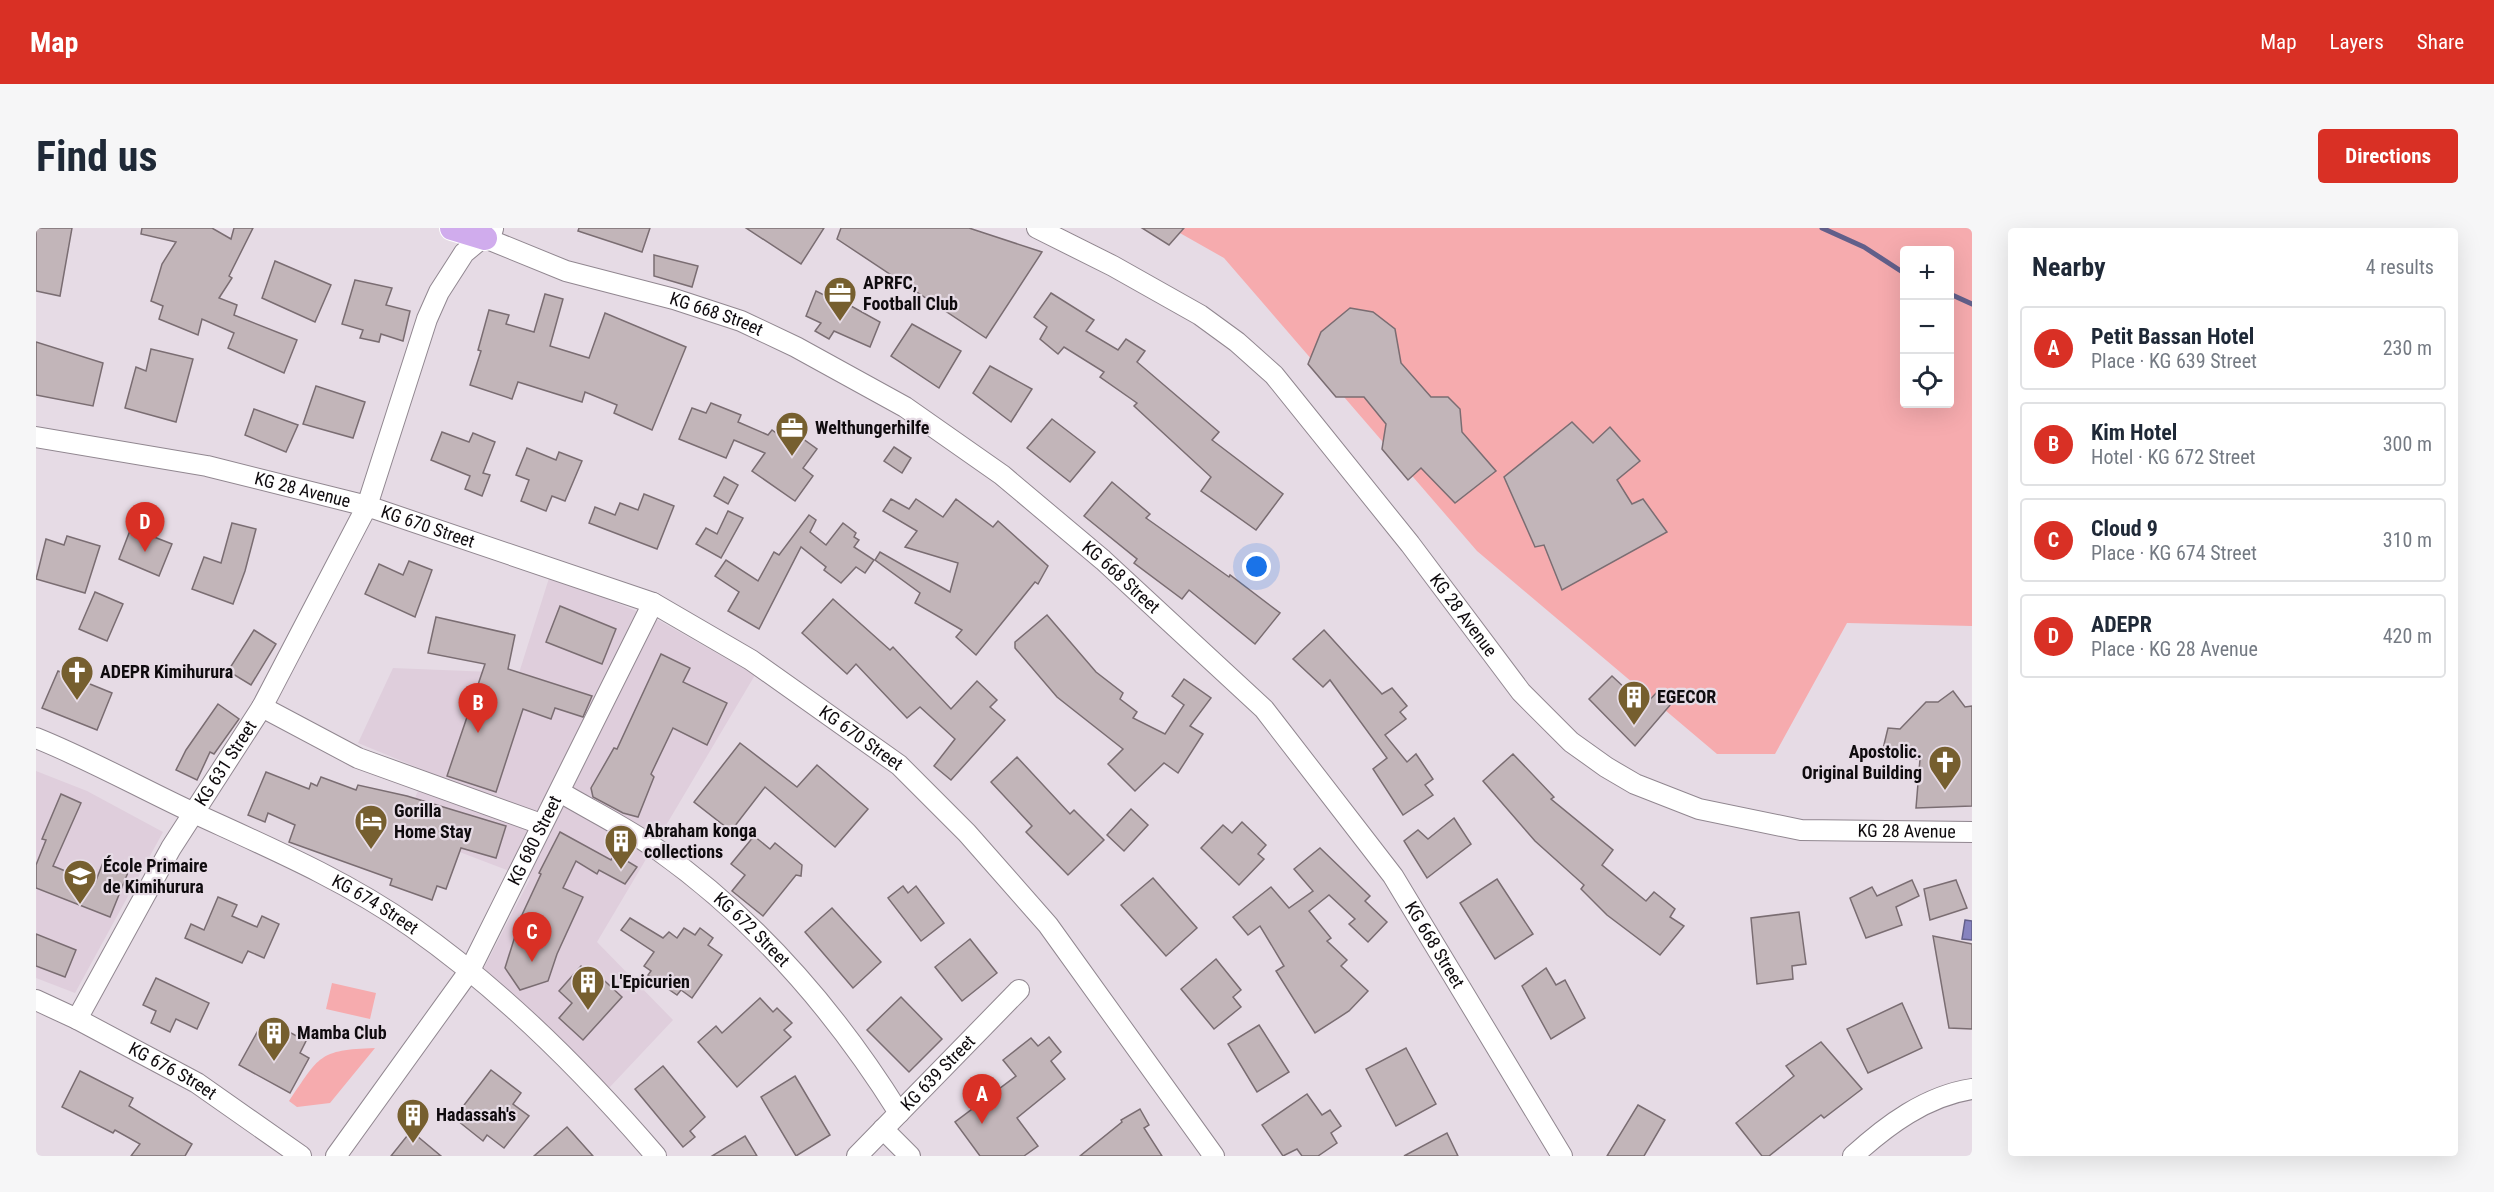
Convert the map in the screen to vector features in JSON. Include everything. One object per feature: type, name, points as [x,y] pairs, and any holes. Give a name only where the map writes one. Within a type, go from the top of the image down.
[{"type":"main road","points":[[452,228],[489,233]]},
{"type":"street","name":"KG 28 Avenue","points":[[1037,228],[1113,266],[1200,315],[1237,342],[1274,375],[1410,544],[1521,693],[1571,742],[1606,767],[1635,784],[1699,809],[1802,830],[1972,832]]},
{"type":"street","name":"KG 28 Avenue","points":[[36,437],[207,466],[367,506],[424,328],[439,291],[464,254],[489,233]]},
{"type":"street","name":"KG 668 Street","points":[[489,233],[566,272],[674,299],[741,321],[796,347],[905,408],[1002,475],[1104,560],[1264,709],[1372,848],[1399,886],[1562,1156]]},
{"type":"street","name":"KG 670 Street","points":[[367,506],[653,603],[751,660],[899,765],[967,832],[1048,925],[1214,1156]]},
{"type":"street","name":"KG 631 Street","points":[[77,1019],[193,813],[262,707],[367,506]]},
{"type":"street","name":"KG 680 Street","points":[[336,1156],[470,970],[653,603]]},
{"type":"street","points":[[262,707],[357,758],[541,824]]},
{"type":"street","name":"KG 674 Street","points":[[36,738],[69,751],[193,813],[319,871],[368,897],[470,970],[621,1115],[656,1156]]},
{"type":"street","name":"KG 672 Street","points":[[560,792],[658,850],[772,947],[837,1023],[871,1068],[899,1113]]},
{"type":"street","name":"KG 639 Street","points":[[857,1156],[1019,990]]},
{"type":"street","name":"KG 676 Street","points":[[36,1000],[77,1019],[197,1083],[301,1156]]},
{"type":"street","points":[[1853,1156],[1875,1136],[1906,1114],[1934,1101],[1972,1089]]},
{"type":"street","points":[[883,1129],[910,1156]]},
{"type":"shaded area","points":[[1171,228],[1972,228],[1972,626],[1847,623],[1775,754],[1717,754],[1477,551],[1224,258]]},
{"type":"shaded area","points":[[550,575],[660,621],[755,675],[597,942],[673,1020],[609,1088],[484,968],[530,879],[402,830],[426,771],[358,743],[393,668],[519,673]]},
{"type":"shaded area","name":"École Primaire de Kimihurura","points":[[36,771],[87,791],[163,832],[75,993],[36,978]]},
{"type":"shaded area","points":[[1965,920],[1972,921],[1972,940],[1962,939]]},
{"type":"shaded area","points":[[332,983],[376,993],[370,1019],[326,1009]]},
{"type":"shaded area","points":[[375,1048],[330,1103],[297,1107],[289,1101],[322,1058],[342,1051]]},
{"type":"building","points":[[36,228],[72,228],[60,296],[36,291]]},
{"type":"building","points":[[142,228],[212,228],[231,239],[234,228],[253,228],[229,276],[232,278],[219,298],[237,305],[234,315],[297,340],[284,373],[228,348],[234,333],[202,319],[198,335],[159,319],[163,306],[151,301],[162,264],[176,242],[141,234]]},
{"type":"building","points":[[579,228],[650,228],[642,252],[578,231]]},
{"type":"building","points":[[746,228],[824,228],[801,264]]},
{"type":"building","points":[[841,228],[969,228],[1042,252],[986,338],[837,239]]},
{"type":"building","points":[[1142,228],[1184,228],[1169,245]]},
{"type":"building","points":[[654,255],[698,266],[692,287],[654,276]]},
{"type":"building","points":[[275,261],[331,285],[315,322],[262,298]]},
{"type":"building","points":[[355,280],[392,288],[386,305],[410,311],[403,341],[381,334],[379,342],[360,338],[363,330],[342,324]]},
{"type":"building","points":[[834,286],[853,294],[851,306],[880,322],[870,347],[834,331],[829,339],[815,331],[821,323],[806,316],[816,291],[830,298]]},
{"type":"building","points":[[1051,293],[1094,320],[1086,331],[1118,350],[1126,339],[1145,351],[1137,362],[1219,432],[1212,440],[1283,494],[1256,530],[1201,491],[1211,477],[1134,406],[1137,403],[1100,377],[1104,372],[1064,347],[1058,354],[1040,339],[1047,327],[1034,317]]},
{"type":"building","points":[[545,294],[563,299],[550,346],[589,358],[605,313],[686,347],[652,430],[614,413],[617,405],[585,392],[582,402],[518,382],[512,399],[470,385],[481,351],[478,350],[489,310],[509,315],[506,324],[534,332]]},
{"type":"building","points":[[1350,308],[1373,312],[1395,329],[1401,363],[1431,397],[1448,397],[1460,409],[1462,432],[1496,471],[1455,503],[1421,468],[1408,480],[1382,449],[1386,424],[1364,397],[1336,397],[1308,364],[1321,332]]},
{"type":"building","points":[[912,324],[961,351],[939,388],[891,356]]},
{"type":"building","points":[[36,342],[103,363],[93,406],[36,395]]},
{"type":"building","points":[[151,349],[193,359],[176,422],[125,408],[136,367],[146,371]]},
{"type":"building","points":[[990,366],[1032,389],[1011,422],[973,393]]},
{"type":"building","points":[[316,386],[365,402],[353,438],[303,424]]},
{"type":"building","points":[[711,403],[741,415],[738,422],[768,435],[772,430],[779,435],[785,426],[817,449],[803,468],[813,476],[795,501],[752,471],[765,453],[734,440],[726,458],[679,439],[692,408],[706,413]]},
{"type":"building","points":[[254,409],[298,425],[286,452],[245,435]]},
{"type":"building","points":[[1052,419],[1095,452],[1070,482],[1027,448]]},
{"type":"building","points":[[1572,422],[1593,443],[1610,427],[1640,461],[1617,480],[1632,504],[1643,499],[1667,532],[1562,590],[1544,545],[1535,547],[1504,477]]},
{"type":"building","points":[[442,432],[469,442],[473,433],[495,442],[483,473],[490,475],[482,496],[465,489],[470,476],[431,460]]},
{"type":"building","points":[[894,447],[911,458],[902,473],[884,461]]},
{"type":"building","points":[[527,448],[556,460],[559,452],[582,461],[565,501],[552,496],[546,511],[521,501],[529,480],[516,475]]},
{"type":"building","points":[[724,477],[738,485],[728,504],[714,496]]},
{"type":"building","points":[[1112,482],[1150,514],[1146,518],[1229,577],[1230,575],[1280,613],[1255,644],[1189,590],[1182,599],[1134,563],[1137,559],[1084,516]]},
{"type":"building","points":[[644,494],[674,506],[657,549],[589,523],[595,507],[615,515],[620,503],[638,510]]},
{"type":"building","points":[[891,499],[909,509],[916,499],[943,517],[956,499],[993,527],[998,521],[1048,566],[1038,584],[1035,582],[976,655],[956,637],[962,630],[915,603],[920,593],[875,560],[880,552],[950,592],[958,563],[905,547],[917,531],[883,511]]},
{"type":"building","points":[[728,511],[743,518],[721,558],[696,544],[706,528],[717,534]]},
{"type":"building","points":[[809,515],[816,520],[810,532],[826,545],[843,523],[856,533],[854,537],[859,540],[854,547],[874,560],[865,573],[856,567],[841,583],[824,570],[826,567],[801,547],[759,629],[728,611],[739,592],[715,576],[726,560],[758,581],[774,552],[779,555]]},
{"type":"building","points":[[232,523],[256,529],[233,604],[192,589],[204,557],[221,563]]},
{"type":"building","points":[[131,528],[172,544],[159,576],[119,559]]},
{"type":"building","points":[[67,536],[100,546],[85,593],[36,579],[46,539],[64,545]]},
{"type":"building","points":[[409,561],[432,570],[415,617],[365,594],[379,564],[403,575]]},
{"type":"building","points":[[95,592],[123,604],[107,641],[79,629]]},
{"type":"building","points":[[833,599],[890,650],[893,647],[951,709],[977,681],[997,700],[990,707],[1005,720],[951,780],[934,766],[955,739],[920,707],[907,718],[856,664],[847,674],[802,633]]},
{"type":"building","points":[[560,606],[616,629],[602,664],[546,642]]},
{"type":"building","points":[[1047,615],[1096,672],[1123,693],[1120,699],[1137,712],[1133,718],[1165,734],[1184,705],[1172,696],[1184,679],[1211,698],[1190,726],[1203,734],[1178,773],[1164,763],[1135,791],[1108,764],[1123,749],[1057,697],[1015,648],[1015,642]]},
{"type":"building","points":[[436,617],[515,635],[508,669],[592,696],[583,717],[555,708],[551,719],[523,709],[496,792],[447,776],[485,664],[428,653]]},
{"type":"building","points":[[254,630],[276,644],[251,685],[228,671]]},
{"type":"building","points":[[1324,630],[1382,694],[1392,688],[1407,706],[1400,712],[1406,719],[1385,735],[1407,762],[1416,754],[1433,779],[1425,785],[1433,795],[1403,815],[1373,769],[1387,758],[1330,680],[1323,687],[1293,659]]},
{"type":"building","points":[[661,654],[690,668],[683,682],[727,703],[707,745],[673,728],[651,774],[654,777],[638,817],[623,813],[593,797],[591,788],[614,748],[617,749]]},
{"type":"building","name":"ADEPR Kimihurura","points":[[58,671],[112,693],[97,730],[42,708]]},
{"type":"building","name":"EGECOR","points":[[1612,676],[1644,706],[1658,691],[1671,704],[1635,746],[1589,699]]},
{"type":"building","points":[[1953,691],[1965,707],[1972,706],[1972,806],[1916,808],[1920,759],[1881,757],[1888,728],[1900,729],[1926,702],[1938,702]]},
{"type":"building","points":[[218,704],[239,719],[214,754],[210,752],[197,780],[176,770],[186,750]]},
{"type":"building","points":[[740,743],[797,787],[817,765],[868,809],[835,847],[765,787],[731,831],[694,802]]},
{"type":"building","points":[[1513,754],[1554,797],[1551,799],[1613,850],[1602,865],[1646,901],[1654,892],[1675,909],[1670,917],[1684,926],[1660,955],[1607,915],[1581,889],[1584,885],[1535,841],[1483,781]]},
{"type":"building","points":[[1017,757],[1070,814],[1074,810],[1104,840],[1068,875],[1026,832],[1032,826],[991,782]]},
{"type":"building","points":[[266,772],[309,789],[311,783],[317,786],[321,777],[356,790],[358,785],[407,796],[506,826],[496,858],[461,848],[446,889],[437,886],[432,900],[390,885],[392,879],[289,842],[295,825],[268,813],[265,822],[248,815]]},
{"type":"building","points":[[61,794],[81,803],[53,866],[95,883],[104,860],[129,870],[110,917],[36,888],[36,865],[46,840],[42,839]]},
{"type":"building","points":[[1131,809],[1148,825],[1124,851],[1107,835]]},
{"type":"building","points":[[1454,818],[1471,844],[1427,878],[1404,841],[1418,830],[1428,839]]},
{"type":"building","points":[[1242,822],[1266,845],[1258,854],[1264,859],[1239,885],[1201,848],[1223,825],[1232,833]]},
{"type":"building","points":[[560,832],[611,860],[614,853],[637,867],[625,884],[599,870],[597,874],[576,861],[563,888],[583,897],[557,954],[548,981],[520,990],[505,968],[521,917],[541,874],[539,873]]},
{"type":"building","points":[[754,836],[770,849],[775,843],[802,865],[801,876],[796,875],[763,916],[732,891],[745,875],[731,864]]},
{"type":"building","points":[[1320,848],[1370,896],[1365,901],[1387,922],[1368,942],[1349,924],[1355,919],[1329,895],[1309,911],[1331,938],[1327,941],[1347,960],[1341,966],[1368,991],[1349,1011],[1315,1033],[1276,971],[1284,966],[1260,926],[1248,935],[1233,917],[1271,887],[1289,908],[1313,891],[1294,869]]},
{"type":"building","points":[[1153,878],[1197,928],[1166,956],[1121,905]]},
{"type":"building","points":[[1497,879],[1533,934],[1495,959],[1460,903]]},
{"type":"building","points":[[1912,880],[1919,896],[1896,907],[1902,925],[1866,938],[1850,898],[1872,887],[1877,896]]},
{"type":"building","points":[[1956,880],[1967,908],[1930,920],[1924,889]]},
{"type":"building","points":[[903,886],[908,893],[916,886],[944,923],[921,941],[888,898]]},
{"type":"building","points":[[218,897],[237,905],[232,916],[257,927],[262,916],[279,924],[264,958],[248,951],[242,963],[185,938],[191,924],[204,930]]},
{"type":"building","points":[[832,908],[881,962],[853,988],[805,932]]},
{"type":"building","points":[[1799,912],[1806,964],[1792,966],[1793,979],[1757,984],[1751,918]]},
{"type":"building","points":[[630,918],[663,938],[669,932],[677,938],[684,928],[695,935],[700,928],[713,938],[708,945],[722,955],[692,998],[681,990],[677,995],[648,975],[651,971],[644,966],[654,952],[621,930]]},
{"type":"building","points":[[36,934],[76,950],[65,977],[36,966]]},
{"type":"building","points":[[1933,936],[1972,944],[1972,1029],[1949,1028]]},
{"type":"building","points":[[970,939],[997,973],[962,1001],[935,967]]},
{"type":"building","points":[[1216,959],[1241,990],[1233,997],[1241,1007],[1214,1029],[1181,989]]},
{"type":"building","name":"L'Epicurien","points":[[581,966],[590,975],[594,971],[622,997],[583,1040],[559,1018],[572,1003],[559,991]]},
{"type":"building","points":[[1546,968],[1556,985],[1565,980],[1585,1018],[1551,1039],[1522,986]]},
{"type":"building","points":[[156,978],[209,1003],[197,1029],[176,1019],[170,1032],[151,1023],[156,1011],[143,1005]]},
{"type":"building","points":[[901,997],[942,1039],[909,1072],[867,1030]]},
{"type":"building","points":[[760,998],[773,1012],[777,1008],[792,1023],[784,1030],[791,1037],[737,1087],[698,1042],[716,1026],[722,1033]]},
{"type":"building","points":[[1902,1003],[1922,1048],[1868,1073],[1847,1029]]},
{"type":"building","points":[[1259,1025],[1289,1072],[1257,1092],[1228,1044]]},
{"type":"building","name":"Mamba Club","points":[[278,1026],[306,1041],[300,1053],[309,1058],[290,1093],[239,1065],[260,1027],[274,1034]]},
{"type":"building","points":[[1049,1037],[1061,1052],[1051,1061],[1065,1079],[1017,1118],[1038,1146],[1024,1156],[980,1156],[955,1122],[1016,1076],[1003,1060],[1031,1038],[1038,1046]]},
{"type":"building","points":[[1821,1042],[1862,1089],[1824,1118],[1821,1115],[1769,1156],[1762,1156],[1736,1123],[1794,1076],[1786,1066]]},
{"type":"building","points":[[1406,1048],[1436,1104],[1396,1126],[1366,1069]]},
{"type":"building","points":[[663,1066],[705,1117],[690,1131],[695,1137],[683,1147],[635,1089]]},
{"type":"building","points":[[491,1070],[521,1093],[513,1104],[529,1116],[504,1148],[487,1135],[483,1141],[458,1121],[466,1112],[461,1109]]},
{"type":"building","points":[[80,1071],[133,1098],[129,1106],[192,1144],[185,1156],[131,1156],[140,1144],[115,1130],[113,1133],[62,1107]]},
{"type":"building","points":[[795,1076],[830,1135],[796,1156],[761,1097]]},
{"type":"building","points":[[1307,1094],[1322,1115],[1330,1110],[1341,1126],[1331,1133],[1337,1143],[1318,1156],[1302,1156],[1297,1149],[1283,1156],[1262,1125]]},
{"type":"building","points":[[1638,1105],[1665,1120],[1644,1156],[1607,1156]]},
{"type":"building","points":[[1140,1109],[1149,1125],[1144,1128],[1162,1156],[1080,1156],[1122,1122],[1121,1120]]},
{"type":"building","points":[[567,1127],[593,1156],[534,1156]]},
{"type":"building","name":"Hadassah's","points":[[411,1131],[441,1156],[391,1156]]},
{"type":"building","points":[[1447,1133],[1458,1156],[1404,1156]]},
{"type":"building","points":[[745,1136],[757,1156],[712,1156]]},
{"type":"waterway","points":[[1822,228],[1864,247],[1900,270]]},
{"type":"waterway","points":[[1954,296],[1972,304]]},
{"type":"place","name":"APRFC, Football Club","points":[[840,322]]},
{"type":"place","name":"Welthungerhilfe","points":[[792,457]]},
{"type":"place","name":"ADEPR","points":[[145,552]]},
{"type":"place","name":"ADEPR Kimihurura","points":[[77,701]]},
{"type":"place","name":"EGECOR","points":[[1634,726]]},
{"type":"place","name":"Kim Hotel","points":[[478,733]]},
{"type":"place","name":"Apostolic. Original Building","points":[[1945,791]]},
{"type":"place","name":"Gorilla Home Stay","points":[[371,850]]},
{"type":"place","name":"Abraham konga collections","points":[[621,870]]},
{"type":"place","name":"École Primaire de Kimihurura","points":[[80,905]]},
{"type":"place","name":"Cloud 9","points":[[532,962]]},
{"type":"place","name":"L'Epicurien","points":[[588,1011]]},
{"type":"place","name":"Mamba Club","points":[[274,1062]]},
{"type":"place","name":"Petit Bassan Hotel","points":[[982,1124]]},
{"type":"place","name":"Hadassah's","points":[[413,1144]]}]
